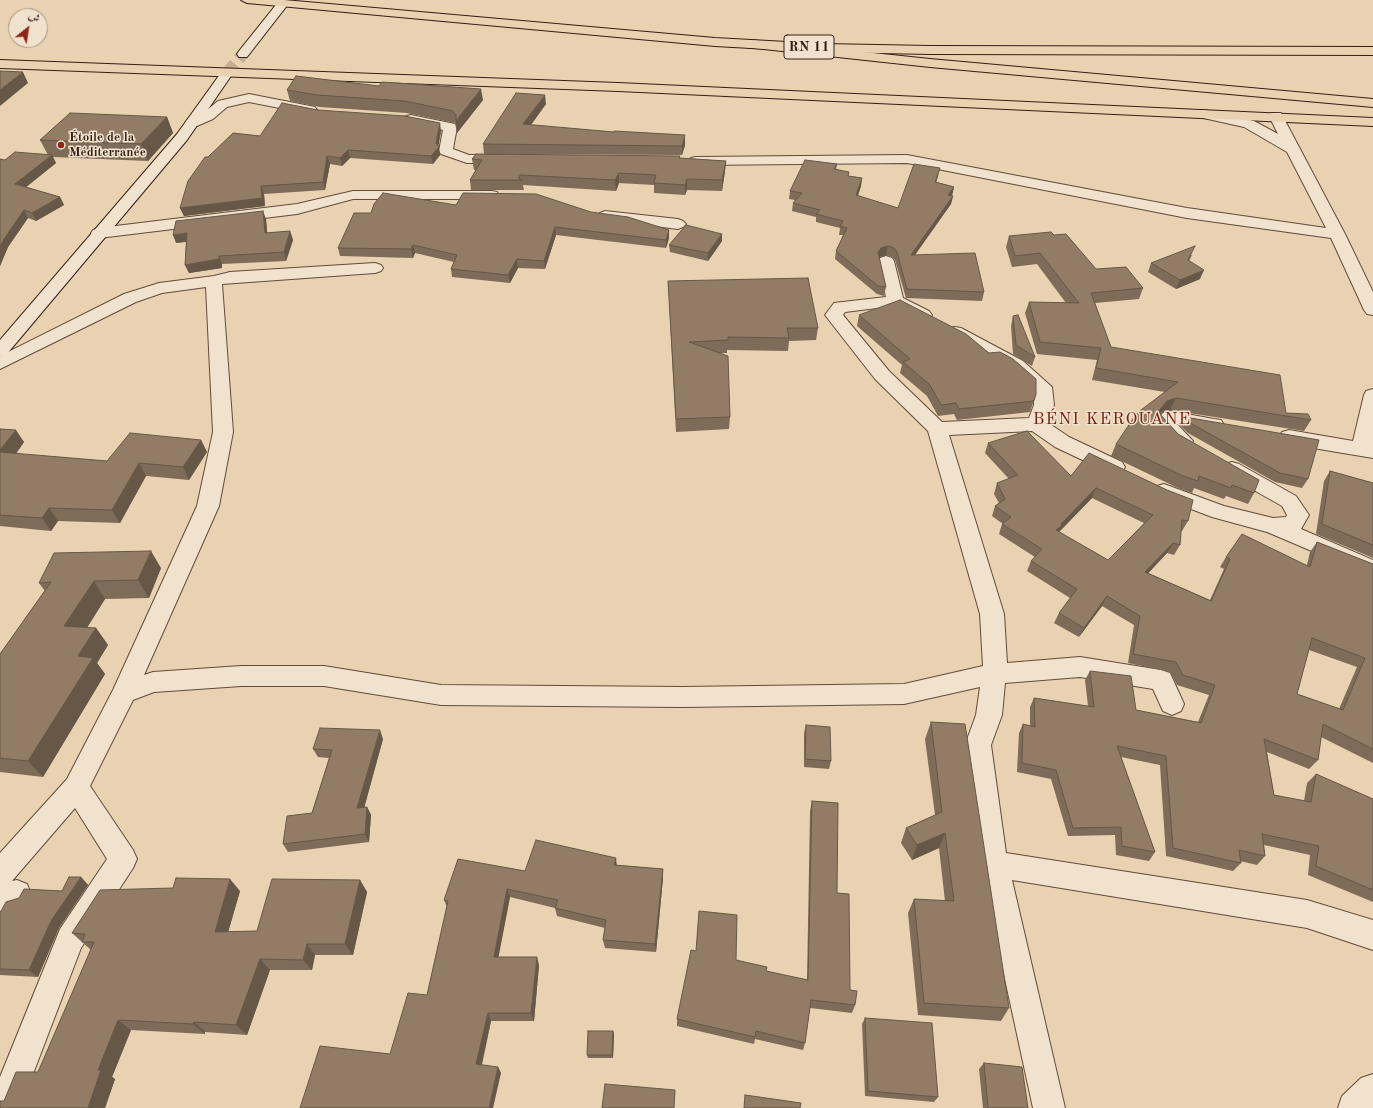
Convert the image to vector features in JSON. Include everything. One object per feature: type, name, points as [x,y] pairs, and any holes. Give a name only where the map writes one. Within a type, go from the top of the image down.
[{"type":"main road","name":"RN 11","points":[[250,0],[749,44],[930,50],[1373,51]]},
{"type":"main road","points":[[250,0],[271,8],[273,16],[294,8],[316,6]]},
{"type":"main road","points":[[749,44],[922,62],[1373,103]]},
{"type":"main road","points":[[0,56],[666,78],[1373,110]]},
{"type":"main road","points":[[0,64],[514,82],[1191,112],[1373,122]]},
{"type":"street","points":[[244,54],[285,2]]},
{"type":"street","points":[[0,351],[182,137],[227,73]]},
{"type":"street","points":[[192,123],[208,116],[224,104],[249,98],[320,112]]},
{"type":"street","points":[[1191,112],[1232,119],[1249,124],[1276,138],[1291,149]]},
{"type":"street","points":[[1276,116],[1291,149],[1337,234],[1373,310]]},
{"type":"street","points":[[399,117],[450,127],[446,151],[467,159],[514,159]]},
{"type":"street","points":[[679,161],[907,159],[1187,213],[1337,234]]},
{"type":"street","points":[[99,233],[297,209],[352,195],[506,196]]},
{"type":"street","points":[[592,214],[678,224]]},
{"type":"street","points":[[886,261],[895,301]]},
{"type":"street","points":[[0,363],[130,298],[159,288],[214,281],[230,277],[376,268]]},
{"type":"street","points":[[6,888],[76,787],[124,693],[208,506],[223,432],[214,281]]},
{"type":"street","points":[[1036,424],[1044,405],[1043,387],[1017,365],[895,301],[840,307],[834,315],[882,375],[937,429],[992,614],[995,667],[989,715],[978,745],[994,864],[1049,1108]]},
{"type":"street","points":[[1275,435],[1367,450],[1373,396]]},
{"type":"street","points":[[1198,449],[1180,439],[1164,424],[1170,417],[1236,428]]},
{"type":"street","points":[[937,429],[1036,424],[1062,442],[1170,494],[1219,512],[1273,526],[1373,569]]},
{"type":"street","points":[[1216,460],[1289,502],[1298,515],[1294,524],[1273,526]]},
{"type":"street","points":[[124,693],[153,682],[241,676],[324,676],[441,695],[682,697],[904,694],[994,674],[1080,667],[1161,680],[1172,704]]},
{"type":"street","points":[[4,1108],[70,939],[123,859],[76,787]]},
{"type":"street","points":[[994,864],[1307,914],[1373,935]]},
{"type":"street","points":[[1354,1108],[1373,1090]]},
{"type":"building","points":[[0,71],[23,72],[0,90]]},
{"type":"building","points":[[296,76],[379,86],[382,82],[481,89],[456,121],[456,115],[453,111],[405,101],[317,95],[287,90]]},
{"type":"building","points":[[516,93],[545,95],[523,124],[614,132],[685,135],[682,146],[483,144]]},
{"type":"building","points":[[282,103],[318,110],[405,116],[440,123],[436,143],[439,147],[431,156],[348,150],[340,158],[327,156],[323,182],[261,186],[262,198],[180,208],[188,181],[205,157],[208,157],[233,133],[260,136]]},
{"type":"building","points":[[70,113],[167,117],[141,144],[40,140]]},
{"type":"building","points":[[15,152],[52,155],[15,184],[60,197],[32,213],[24,210],[0,247],[0,159],[5,160]]},
{"type":"building","points":[[476,154],[680,156],[679,158],[726,161],[722,180],[687,179],[685,185],[654,183],[656,175],[619,173],[615,180],[520,175],[519,179],[523,180],[470,180],[482,160],[472,159]]},
{"type":"building","points":[[805,160],[837,164],[834,169],[849,172],[848,176],[862,178],[856,195],[898,208],[914,164],[940,168],[935,182],[954,187],[948,195],[953,196],[911,255],[975,253],[984,292],[907,289],[897,252],[894,248],[888,246],[881,248],[878,252],[886,287],[878,286],[836,251],[847,228],[840,226],[843,221],[816,214],[820,210],[793,203],[802,193],[790,191]]},
{"type":"building","points":[[383,193],[456,205],[463,193],[536,194],[591,212],[628,217],[669,230],[666,240],[555,227],[544,261],[517,259],[508,275],[451,269],[457,255],[413,245],[411,249],[338,248],[354,213],[371,213],[374,204]]},
{"type":"building","points":[[263,211],[265,233],[290,231],[284,252],[219,256],[219,259],[185,265],[187,233],[173,235],[176,221]]},
{"type":"building","points":[[686,225],[722,234],[708,253],[669,245]]},
{"type":"building","points":[[1051,232],[1054,235],[1066,234],[1096,269],[1126,267],[1143,288],[1091,293],[1111,347],[1280,375],[1286,413],[1308,414],[1311,420],[1176,398],[1167,401],[1158,412],[1178,434],[1259,480],[1254,493],[1232,485],[1231,488],[1199,476],[1198,481],[1183,476],[1116,444],[1137,413],[1178,382],[1096,368],[1101,348],[1040,342],[1029,302],[1079,303],[1040,253],[1015,256],[1009,236]]},
{"type":"building","points":[[1195,246],[1188,260],[1204,270],[1180,280],[1151,263]]},
{"type":"building","points":[[808,278],[818,328],[787,328],[789,338],[728,337],[728,340],[689,342],[728,356],[730,417],[676,419],[668,281]]},
{"type":"building","points":[[900,300],[966,334],[989,353],[1000,352],[1013,359],[1036,379],[1036,394],[1034,401],[959,409],[956,403],[941,405],[930,385],[903,362],[910,359],[859,315]]},
{"type":"building","points":[[1018,315],[1035,357],[1016,345],[1013,316]]},
{"type":"building","points":[[1185,417],[1319,440],[1308,479],[1280,473],[1192,424]]},
{"type":"building","points":[[0,429],[16,430],[0,450]]},
{"type":"building","points":[[1027,431],[1071,476],[1089,453],[1167,490],[1193,500],[1188,521],[1182,520],[1180,545],[1173,543],[1145,572],[1211,601],[1230,559],[1226,557],[1242,534],[1310,567],[1317,542],[1373,564],[1373,749],[1323,724],[1318,760],[1264,739],[1274,795],[1311,802],[1316,774],[1373,799],[1373,890],[1316,866],[1319,846],[1262,834],[1265,856],[1239,850],[1241,863],[1173,848],[1166,756],[1117,746],[1155,852],[1122,846],[1121,827],[1073,828],[1056,770],[1022,763],[1023,724],[1035,727],[1034,698],[1094,707],[1090,671],[1131,676],[1136,710],[1201,723],[1215,685],[1183,675],[1176,662],[1133,654],[1140,616],[1107,596],[1084,628],[1059,613],[1077,589],[1031,561],[1042,549],[1002,524],[1011,517],[995,506],[1005,499],[997,483],[1018,475],[988,443]],"holes":[[[1096,488],[1153,515],[1108,560],[1056,530]],[[1312,638],[1365,658],[1343,710],[1297,694]]]},
{"type":"building","points":[[130,433],[201,440],[183,467],[139,463],[112,510],[49,508],[42,518],[0,515],[0,452],[107,461]]},
{"type":"building","points":[[1330,471],[1373,483],[1373,545],[1322,524]]},
{"type":"building","points":[[151,551],[138,580],[94,581],[64,626],[96,628],[78,656],[93,658],[28,761],[0,758],[0,654],[51,582],[39,583],[54,553]]},
{"type":"building","points":[[931,722],[965,724],[1009,1008],[924,1003],[914,899],[954,901],[945,833],[917,845],[906,828],[942,812]]},
{"type":"building","points":[[806,725],[830,727],[831,761],[805,759]]},
{"type":"building","points":[[320,728],[380,730],[357,808],[367,807],[365,834],[283,844],[287,816],[312,813],[332,750],[313,749]]},
{"type":"building","points":[[812,801],[838,803],[837,893],[849,894],[850,990],[857,991],[855,1005],[811,1000],[805,1043],[756,1031],[755,1037],[677,1019],[691,950],[696,951],[699,911],[737,915],[736,960],[767,967],[766,971],[808,980]]},
{"type":"building","points":[[536,840],[616,858],[614,865],[663,869],[655,944],[603,940],[606,920],[555,908],[558,900],[507,889],[494,957],[537,957],[531,1013],[488,1013],[476,1064],[498,1067],[489,1108],[300,1108],[320,1046],[390,1054],[408,993],[427,995],[448,901],[444,900],[458,859],[525,871]]},
{"type":"building","points":[[69,877],[81,877],[51,921],[29,970],[0,969],[0,913],[6,902],[19,898],[24,889],[62,891]]},
{"type":"building","points":[[176,878],[230,879],[215,932],[257,931],[272,879],[360,880],[345,944],[307,944],[303,960],[260,959],[236,1025],[194,1022],[193,1024],[118,1020],[98,1070],[101,1070],[88,1108],[0,1108],[0,1101],[4,1101],[16,1072],[38,1072],[94,942],[82,942],[85,934],[72,933],[100,890],[173,888]]},
{"type":"building","points":[[865,1018],[932,1023],[938,1097],[868,1091]]},
{"type":"building","points":[[588,1031],[613,1031],[612,1055],[587,1055]]},
{"type":"building","points":[[984,1063],[1022,1067],[1028,1108],[988,1108]]},
{"type":"building","points":[[605,1084],[675,1090],[674,1108],[602,1108]]},
{"type":"building","points":[[745,1095],[801,1103],[800,1108],[744,1108]]},
{"type":"tunnel","points":[[227,73],[243,54]]},
{"type":"place","name":"Étoile de la Méditerranée","points":[[61,145]]},
{"type":"district","name":"BÉNI KEROUANE","points":[[1112,420]]}]
